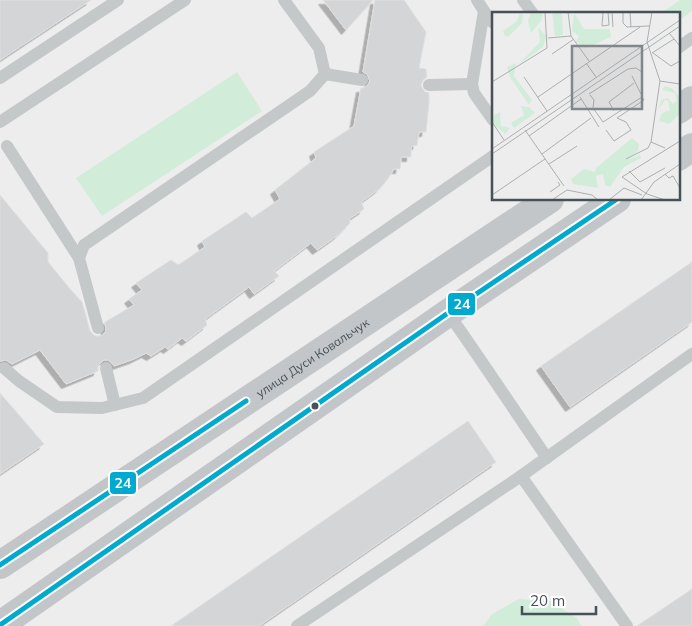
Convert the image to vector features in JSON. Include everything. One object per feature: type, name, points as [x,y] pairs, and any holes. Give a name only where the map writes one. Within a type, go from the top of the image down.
[{"type":"main road","points":[[680,109],[692,100]]},
{"type":"main road","points":[[680,156],[692,147]]},
{"type":"main road","name":"улица Дуси Ковальчук","points":[[0,565],[548,200]]},
{"type":"main road","points":[[0,625],[448,313],[616,200]]},
{"type":"lane","points":[[0,78],[118,0]]},
{"type":"lane","points":[[0,122],[185,0]]},
{"type":"lane","points":[[284,0],[319,48],[325,74]]},
{"type":"lane","points":[[477,0],[492,22]]},
{"type":"lane","points":[[523,0],[532,12]]},
{"type":"lane","points":[[484,11],[472,84],[474,93],[492,119]]},
{"type":"lane","points":[[680,47],[692,38]]},
{"type":"lane","points":[[325,74],[362,80]]},
{"type":"lane","points":[[79,258],[84,245],[310,90],[325,74]]},
{"type":"lane","points":[[429,85],[472,84]]},
{"type":"lane","points":[[7,146],[79,258],[98,328]]},
{"type":"lane","points":[[4,368],[19,381],[57,407],[102,408],[143,398],[492,157]]},
{"type":"lane","points":[[448,313],[547,458]]},
{"type":"lane","points":[[297,626],[522,476],[692,354]]},
{"type":"lane","points":[[106,368],[115,405]]},
{"type":"lane","points":[[522,476],[627,626]]},
{"type":"green space","points":[[680,0],[692,0],[692,11],[680,20],[680,12],[663,12]]},
{"type":"green space","points":[[237,72],[262,111],[102,216],[76,178]]},
{"type":"green space","points":[[519,599],[550,601],[577,618],[581,626],[483,626],[492,614]]},
{"type":"building","points":[[0,0],[91,0],[0,60]]},
{"type":"building","points":[[323,0],[373,0],[346,30]]},
{"type":"building","points":[[375,0],[404,0],[426,32],[419,68],[426,69],[427,77],[422,81],[421,86],[425,92],[429,93],[426,132],[419,132],[417,145],[411,147],[411,157],[401,157],[400,169],[394,169],[379,189],[361,202],[364,209],[349,219],[350,223],[338,235],[317,250],[311,243],[274,271],[279,276],[254,294],[249,287],[205,319],[207,325],[186,341],[182,338],[168,349],[165,347],[151,356],[146,353],[114,366],[109,360],[104,360],[98,365],[98,371],[66,384],[40,350],[12,364],[6,360],[0,361],[0,195],[48,253],[48,262],[82,302],[90,331],[95,336],[101,336],[106,331],[105,322],[134,305],[129,299],[142,290],[136,283],[171,260],[178,265],[205,247],[202,241],[246,212],[252,218],[280,199],[275,190],[316,158],[314,152],[354,126],[361,88],[368,85],[370,81],[367,74],[363,72]]},
{"type":"building","points":[[692,262],[692,322],[570,407],[541,366]]},
{"type":"building","points":[[0,393],[44,444],[0,474]]},
{"type":"building","points":[[468,421],[496,462],[259,626],[171,626]]},
{"type":"building","points":[[692,589],[692,626],[637,626]]},
{"type":"transit line","name":"24","points":[[0,625],[448,313],[616,200]]},
{"type":"transit line","name":"24","points":[[0,565],[246,401]]}]
